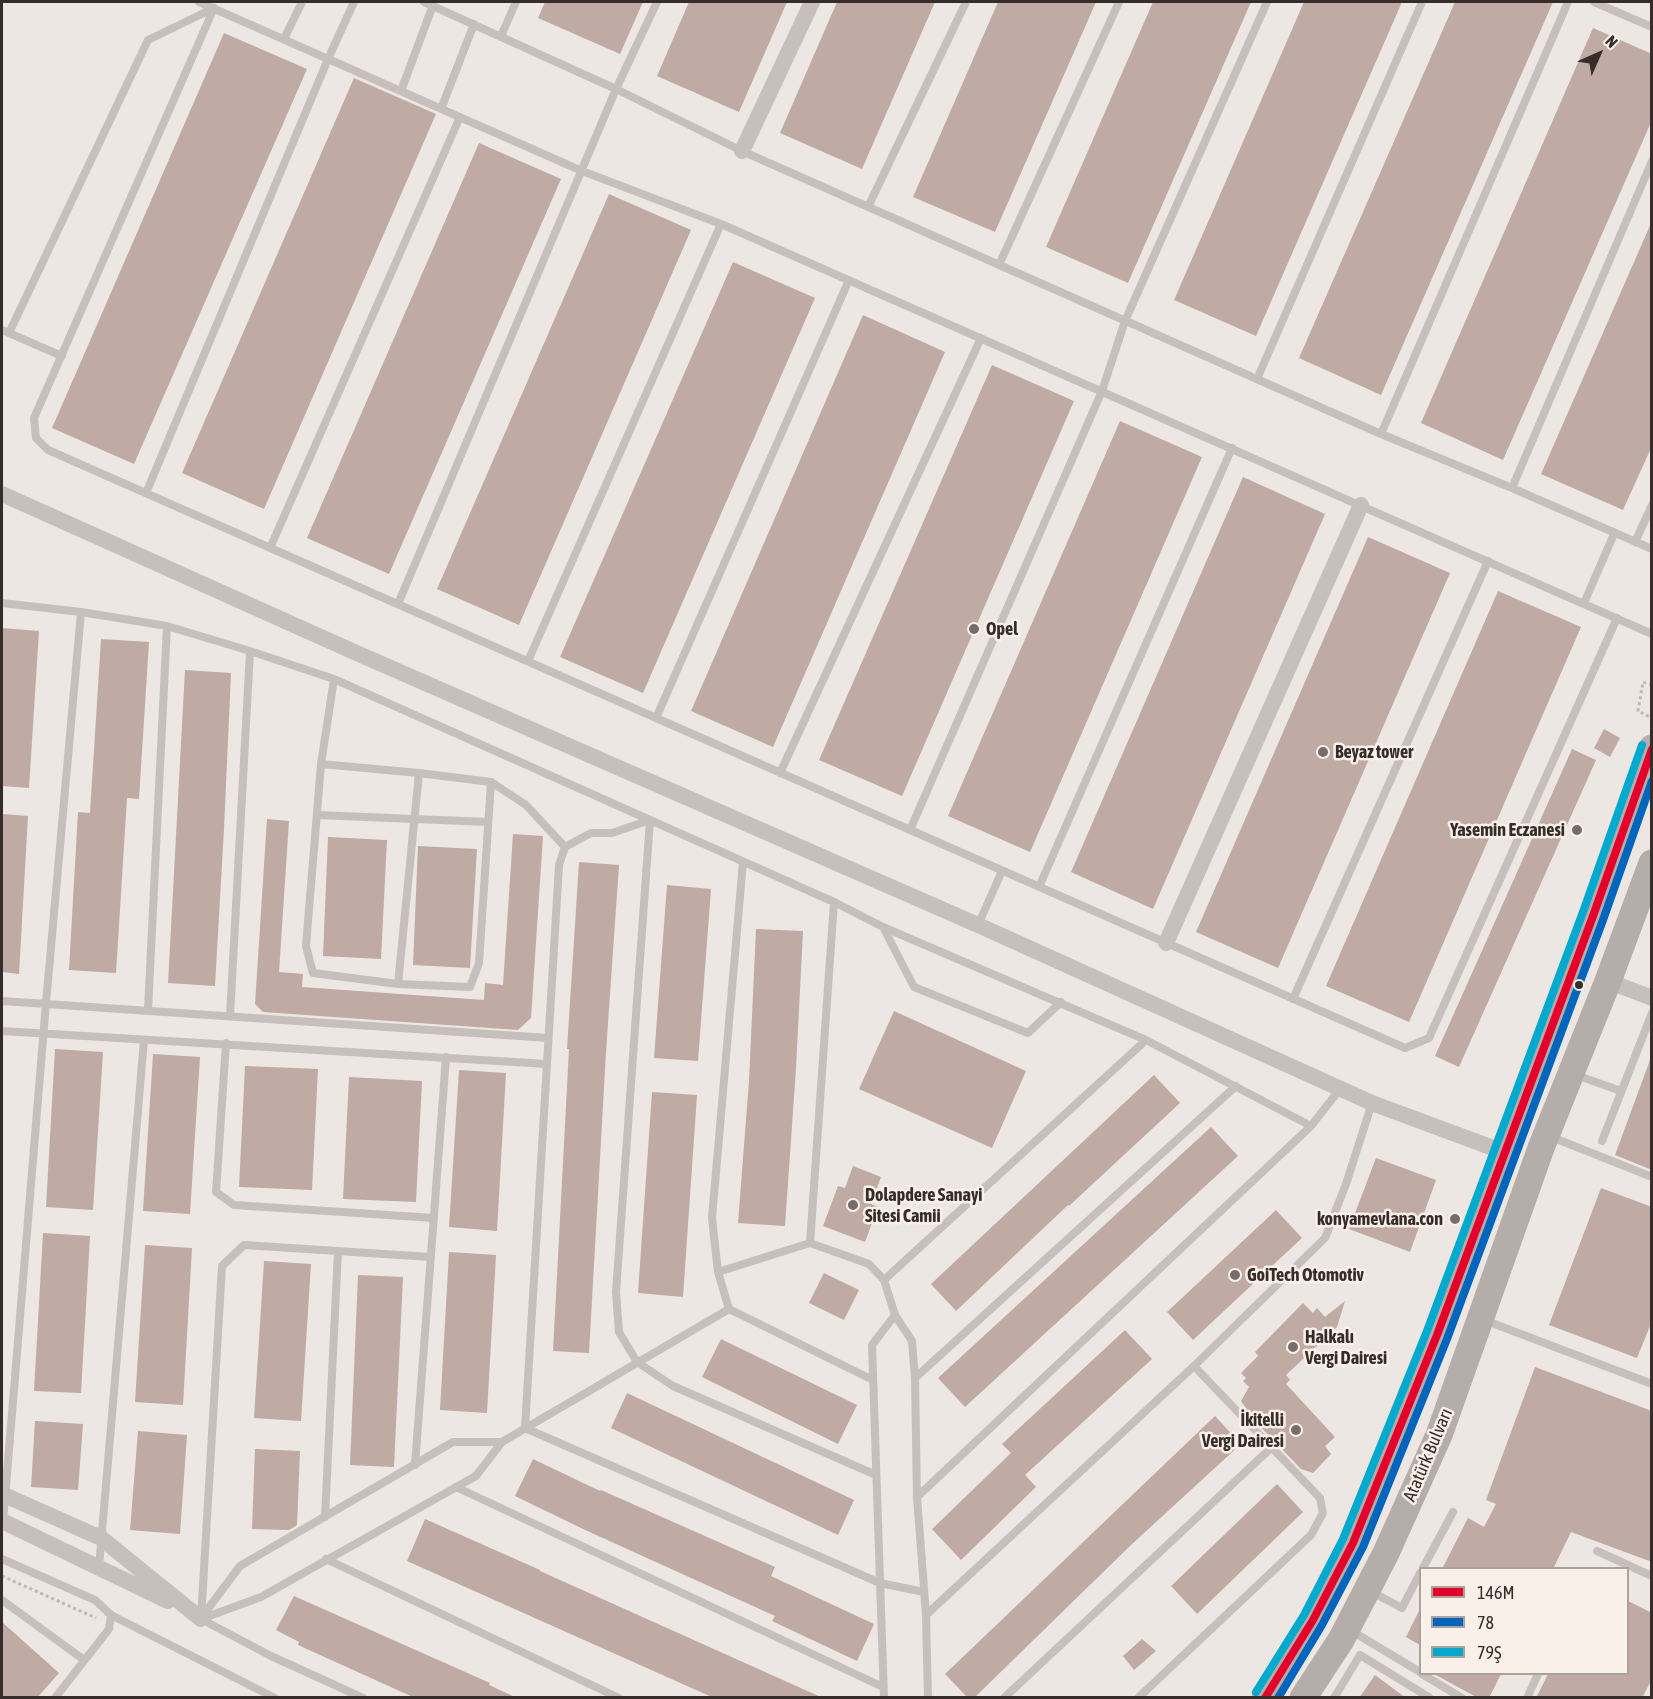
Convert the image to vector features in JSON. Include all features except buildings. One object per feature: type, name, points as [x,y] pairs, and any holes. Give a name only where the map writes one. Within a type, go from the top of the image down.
[{"type":"main road","name":"Atatürk Bulvarı","points":[[1265,1698],[1313,1620],[1353,1543],[1437,1335],[1589,926],[1652,748]]},
{"type":"main road","name":"Atatürk Bulvarı","points":[[1303,1698],[1334,1673],[1347,1628],[1386,1553],[1438,1435],[1546,1135],[1608,981],[1652,862]]},
{"type":"street","points":[[742,151],[813,2]]},
{"type":"street","points":[[2,494],[352,651],[978,925],[1340,1089],[1504,1152]]},
{"type":"street","points":[[1166,943],[1361,506]]},
{"type":"street","points":[[1608,981],[1652,998]]},
{"type":"street","points":[[3,1494],[101,1538],[201,1619]]},
{"type":"street","points":[[2,1522],[99,1567],[201,1619]]},
{"type":"lane","points":[[199,2],[582,171],[722,224],[1652,634]]},
{"type":"lane","points":[[284,39],[302,2]]},
{"type":"lane","points":[[146,493],[354,2]]},
{"type":"lane","points":[[501,36],[516,2]]},
{"type":"lane","points":[[398,604],[616,88],[657,2]]},
{"type":"lane","points":[[868,207],[966,2]]},
{"type":"lane","points":[[999,265],[1119,2]]},
{"type":"lane","points":[[910,830],[1102,391],[1125,321],[1267,2]]},
{"type":"lane","points":[[1257,379],[1422,2]]},
{"type":"lane","points":[[1381,434],[1568,2]]},
{"type":"lane","points":[[1594,2],[1652,27]]},
{"type":"lane","points":[[401,91],[428,3],[616,88],[742,151],[1381,434],[1652,549]]},
{"type":"lane","points":[[62,356],[5,331],[148,40],[214,8]]},
{"type":"lane","points":[[214,8],[34,418],[36,438],[48,450],[1293,999],[1406,1048],[1429,1038],[1617,618]]},
{"type":"lane","points":[[441,108],[474,24]]},
{"type":"lane","points":[[270,548],[460,117]]},
{"type":"lane","points":[[1512,488],[1652,161]]},
{"type":"lane","points":[[528,661],[722,224]]},
{"type":"lane","points":[[656,718],[849,280]]},
{"type":"lane","points":[[780,773],[981,338]]},
{"type":"lane","points":[[1039,887],[1232,448]]},
{"type":"lane","points":[[1635,542],[1652,505]]},
{"type":"lane","points":[[1584,603],[1614,534]]},
{"type":"lane","points":[[1293,999],[1488,561]]},
{"type":"lane","points":[[2,603],[81,612],[167,626],[334,679],[834,902],[883,927],[1146,1040],[1311,1126]]},
{"type":"lane","points":[[2,1522],[81,612]]},
{"type":"lane","points":[[147,1010],[167,626]]},
{"type":"lane","points":[[230,1016],[250,651]]},
{"type":"lane","points":[[334,679],[321,764],[306,946],[313,973],[398,984],[470,987],[479,963],[491,782]]},
{"type":"lane","points":[[321,764],[491,782],[526,805],[565,847]]},
{"type":"lane","points":[[398,984],[419,773]]},
{"type":"lane","points":[[317,815],[488,822]]},
{"type":"lane","points":[[525,1428],[559,865],[565,847],[591,833],[612,833],[650,820]]},
{"type":"lane","points":[[650,820],[616,1292],[619,1332],[637,1362],[674,1386],[876,1475]]},
{"type":"lane","points":[[743,862],[712,1218],[718,1272],[729,1309],[873,1380]]},
{"type":"lane","points":[[978,925],[1002,871]]},
{"type":"lane","points":[[810,1243],[834,902]]},
{"type":"lane","points":[[883,927],[914,987],[1028,1033],[1060,1002]]},
{"type":"lane","points":[[2,1001],[548,1038]]},
{"type":"lane","points":[[1602,1141],[1652,1013]]},
{"type":"lane","points":[[2,1031],[547,1064]]},
{"type":"lane","points":[[99,1567],[144,1040]]},
{"type":"lane","points":[[884,1280],[1146,1040]]},
{"type":"lane","points":[[226,1043],[216,1192],[234,1205],[434,1218]]},
{"type":"lane","points":[[415,1465],[446,1057]]},
{"type":"lane","points":[[1571,1074],[1621,1091]]},
{"type":"lane","points":[[915,1378],[1236,1086]]},
{"type":"lane","points":[[917,1497],[1311,1126],[1340,1089]]},
{"type":"lane","points":[[926,1615],[1194,1366],[1326,1239],[1372,1103]]},
{"type":"lane","points":[[1546,1135],[1652,1177]]},
{"type":"lane","points":[[718,1272],[810,1243],[869,1264],[884,1280],[895,1315],[912,1341],[915,1378],[917,1497],[926,1615],[928,1698]]},
{"type":"lane","points":[[201,1619],[222,1266],[244,1245],[431,1257]]},
{"type":"lane","points":[[325,1517],[338,1251]]},
{"type":"lane","points":[[201,1619],[261,1598],[326,1559],[476,1476],[502,1442],[729,1309]]},
{"type":"lane","points":[[884,1698],[872,1344],[895,1315]]},
{"type":"lane","points":[[1480,1319],[1652,1384]]},
{"type":"lane","points":[[1138,1698],[1311,1535],[1323,1513],[1320,1498],[1194,1366]]},
{"type":"lane","points":[[525,1428],[880,1583],[924,1592]]},
{"type":"lane","points":[[201,1619],[240,1566],[453,1442],[502,1442]]},
{"type":"lane","points":[[1004,1698],[1272,1447]]},
{"type":"lane","points":[[456,1486],[884,1687]]},
{"type":"lane","points":[[1424,1567],[1454,1512]]},
{"type":"lane","points":[[1597,1551],[1652,1576]]},
{"type":"lane","points":[[2,1559],[95,1600],[110,1620],[275,1698]]},
{"type":"lane","points":[[326,1559],[619,1698]]},
{"type":"lane","points":[[1367,1590],[1402,1608],[1419,1575]]},
{"type":"lane","points":[[2,1600],[84,1660]]},
{"type":"lane","points":[[201,1619],[271,1656],[363,1698]]},
{"type":"lane","points":[[55,1698],[109,1629],[110,1620]]},
{"type":"lane","points":[[1347,1628],[1419,1672]]},
{"type":"lane","points":[[1334,1698],[1334,1673],[1360,1655],[1430,1698]]},
{"type":"lane","points":[[1424,1675],[1462,1698]]},
{"type":"lane","points":[[1527,1698],[1538,1675]]},
{"type":"path","points":[[1652,685],[1644,682],[1638,711],[1652,718]]},
{"type":"path","points":[[2,1576],[110,1620]]},
{"type":"transit line","name":"79Ş","points":[[1256,1692],[1304,1615],[1343,1539],[1427,1331],[1583,912],[1642,745]]},
{"type":"transit line","name":"146M","points":[[1265,1698],[1313,1620],[1353,1543],[1437,1335],[1593,916],[1652,749]]},
{"type":"transit line","name":"78","points":[[1278,1698],[1322,1625],[1363,1547],[1447,1339],[1603,920],[1652,781]]},
{"type":"place","name":"Opel","points":[[974,629]]},
{"type":"place","name":"Beyaz tower","points":[[1323,752]]},
{"type":"place","name":"Yasemin Eczanesi","points":[[1577,830]]},
{"type":"place","name":"Dolapdere Sanayi Sitesi Camii","points":[[853,1205]]},
{"type":"place","name":"konyamevlana.con","points":[[1455,1219]]},
{"type":"place","name":"GoiTech Otomotiv","points":[[1235,1275]]},
{"type":"place","name":"Halkalı Vergi Dairesi","points":[[1293,1347]]},
{"type":"place","name":"İkitelli Vergi Dairesi","points":[[1296,1430]]}]
